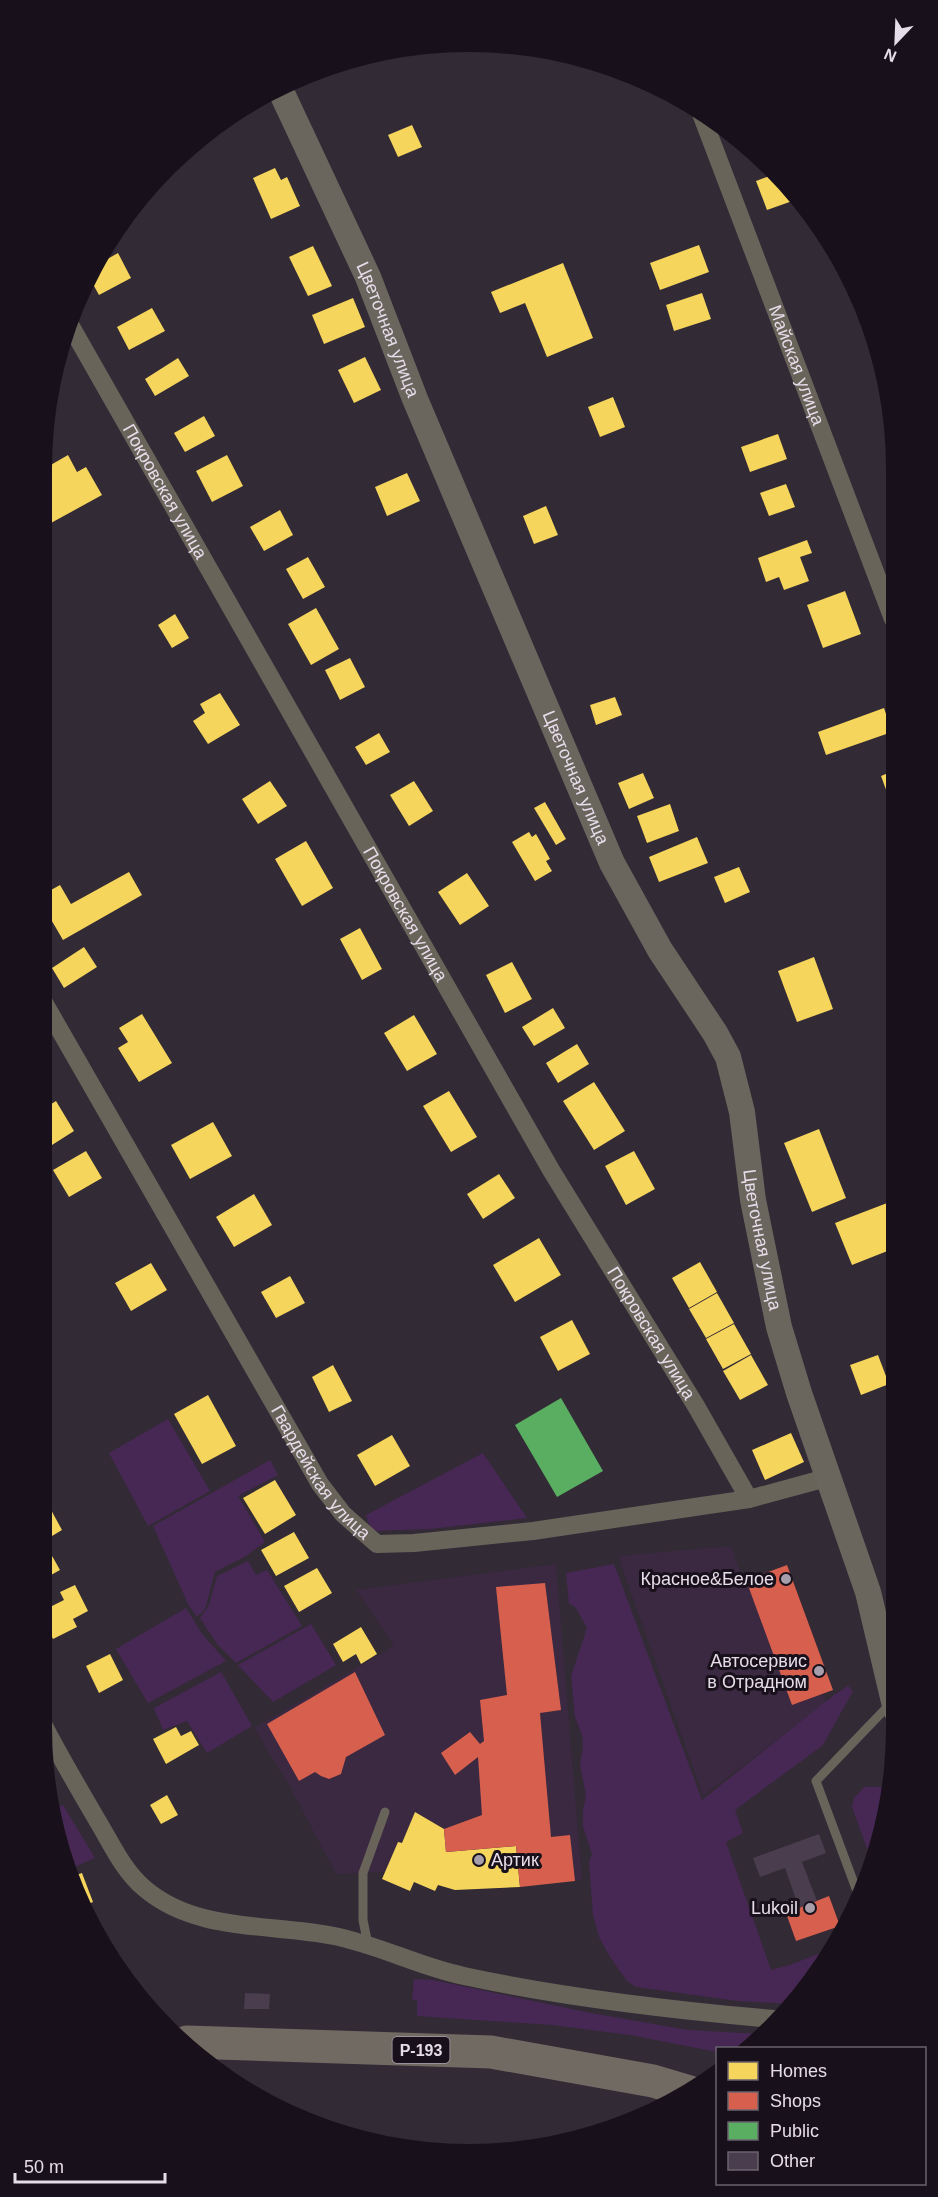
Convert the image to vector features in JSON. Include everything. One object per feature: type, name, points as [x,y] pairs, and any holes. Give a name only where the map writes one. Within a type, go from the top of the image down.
[{"type":"highway","name":"Р-193","points":[[196,2042],[491,2052],[678,2089]]},
{"type":"highway","points":[[653,2082],[683,2085]]},
{"type":"street","name":"Цветочная улица","points":[[283,96],[368,277],[415,399],[612,863],[660,950],[715,1033],[728,1058],[742,1112],[753,1200],[772,1299],[786,1353],[868,1592],[886,1663]]},
{"type":"street","name":"Майская улица","points":[[706,127],[886,601]]},
{"type":"street","name":"Покровская улица","points":[[76,334],[545,1160],[696,1406],[749,1499]]},
{"type":"street","name":"Гвардейская улица","points":[[52,1016],[320,1484],[343,1514],[377,1544],[414,1543],[533,1531],[749,1499],[830,1478]]},
{"type":"street","points":[[53,1742],[125,1868],[143,1887],[167,1904],[202,1918],[335,1936],[462,1976],[669,2010],[768,2018]]},
{"type":"lane","points":[[855,1885],[816,1781],[886,1703]]},
{"type":"lane","points":[[368,1945],[363,1920],[363,1873],[385,1812]]},
{"type":"shaded area","points":[[168,1419],[210,1491],[148,1526],[109,1453]]},
{"type":"shaded area","points":[[483,1453],[527,1518],[430,1529],[371,1531],[366,1515]]},
{"type":"shaded area","points":[[270,1460],[278,1475],[238,1496],[265,1542],[244,1557],[215,1572],[205,1609],[197,1617],[188,1604],[153,1526]]},
{"type":"shaded area","points":[[731,1546],[740,1573],[827,1702],[703,1796],[618,1556]]},
{"type":"shaded area","points":[[248,1561],[256,1575],[267,1570],[302,1626],[236,1663],[217,1644],[200,1618],[209,1605],[217,1576]]},
{"type":"shaded area","points":[[556,1564],[582,1880],[385,1872],[336,1874],[289,1785],[254,1728],[394,1646],[356,1590]]},
{"type":"shaded area","points":[[614,1564],[702,1800],[834,1695],[848,1686],[853,1691],[823,1745],[735,1810],[743,1833],[726,1842],[771,1970],[818,1954],[782,2003],[738,2001],[636,1987],[627,1981],[599,1937],[593,1915],[589,1862],[592,1854],[583,1826],[586,1795],[580,1765],[582,1735],[575,1717],[571,1676],[587,1628],[576,1608],[569,1603],[566,1573]]},
{"type":"shaded area","points":[[186,1608],[202,1634],[226,1661],[148,1703],[116,1649]]},
{"type":"shaded area","points":[[311,1624],[336,1665],[273,1702],[238,1665]]},
{"type":"shaded area","points":[[221,1672],[252,1726],[207,1753],[187,1721],[163,1730],[154,1708]]},
{"type":"shaded area","points":[[864,1787],[881,1787],[867,1849],[852,1807],[854,1798]]},
{"type":"shaded area","points":[[63,1805],[95,1858],[76,1866],[60,1806]]},
{"type":"shaded area","points":[[414,1979],[433,1980],[591,2013],[688,2030],[752,2034],[737,2047],[716,2047],[716,2052],[630,2035],[552,2025],[417,2016],[417,2000],[412,2000]]},
{"type":"building: Homes","points":[[412,125],[422,147],[398,157],[388,135]]},
{"type":"building: Homes","points":[[275,168],[281,180],[287,177],[300,206],[271,219],[253,178]]},
{"type":"building: Homes","points":[[767,177],[789,202],[767,210],[756,181]]},
{"type":"building: Homes","points":[[699,245],[709,272],[660,290],[650,263]]},
{"type":"building: Homes","points":[[313,246],[332,286],[308,296],[289,257]]},
{"type":"building: Homes","points":[[118,253],[131,278],[99,295],[94,287],[110,257]]},
{"type":"building: Homes","points":[[563,263],[593,338],[547,357],[525,303],[500,313],[491,292]]},
{"type":"building: Homes","points":[[702,293],[711,319],[674,331],[666,305]]},
{"type":"building: Homes","points":[[353,298],[365,327],[324,344],[312,315]]},
{"type":"building: Homes","points":[[152,308],[165,331],[129,350],[117,327]]},
{"type":"building: Homes","points":[[365,357],[381,390],[354,403],[338,370]]},
{"type":"building: Homes","points":[[178,358],[189,376],[155,396],[145,379]]},
{"type":"building: Homes","points":[[613,397],[625,427],[600,437],[588,407]]},
{"type":"building: Homes","points":[[204,416],[215,436],[185,452],[174,433]]},
{"type":"building: Homes","points":[[778,434],[787,459],[750,472],[741,447]]},
{"type":"building: Homes","points":[[68,455],[77,472],[86,467],[102,495],[52,522],[52,464]]},
{"type":"building: Homes","points":[[227,455],[243,486],[212,502],[196,471]]},
{"type":"building: Homes","points":[[407,473],[420,501],[387,516],[375,487]]},
{"type":"building: Homes","points":[[786,484],[795,507],[769,516],[760,493]]},
{"type":"building: Homes","points":[[546,506],[558,535],[534,544],[523,516]]},
{"type":"building: Homes","points":[[280,510],[293,535],[264,551],[250,527]]},
{"type":"building: Homes","points":[[807,540],[812,553],[800,557],[809,581],[784,590],[779,577],[766,582],[758,558]]},
{"type":"building: Homes","points":[[308,557],[325,587],[303,599],[286,569]]},
{"type":"building: Homes","points":[[845,591],[861,634],[823,648],[807,605]]},
{"type":"building: Homes","points":[[316,608],[339,649],[311,665],[288,624]]},
{"type":"building: Homes","points":[[175,614],[189,638],[172,648],[158,625]]},
{"type":"building: Homes","points":[[350,658],[365,687],[340,700],[325,670]]},
{"type":"building: Homes","points":[[220,693],[240,725],[208,744],[193,721],[205,713],[200,704]]},
{"type":"building: Homes","points":[[615,697],[622,715],[596,725],[590,705]]},
{"type":"building: Homes","points":[[884,708],[886,714],[886,734],[826,755],[818,732]]},
{"type":"building: Homes","points":[[379,733],[390,752],[366,765],[355,747]]},
{"type":"building: Homes","points":[[643,773],[654,798],[629,809],[618,783]]},
{"type":"building: Homes","points":[[886,774],[886,790],[881,776]]},
{"type":"building: Homes","points":[[270,781],[287,806],[258,824],[242,799]]},
{"type":"building: Homes","points":[[414,781],[433,811],[409,826],[390,795]]},
{"type":"building: Homes","points":[[545,802],[566,839],[556,845],[534,808]]},
{"type":"building: Homes","points":[[670,804],[679,831],[647,843],[637,816]]},
{"type":"building: Homes","points":[[529,832],[532,837],[536,834],[550,859],[546,861],[552,871],[535,881],[512,842]]},
{"type":"building: Homes","points":[[697,837],[708,863],[659,882],[649,857]]},
{"type":"building: Homes","points":[[306,841],[333,888],[302,906],[275,859]]},
{"type":"building: Homes","points":[[739,867],[750,892],[725,903],[714,877]]},
{"type":"building: Homes","points":[[129,872],[142,895],[63,940],[52,921],[52,889],[60,885],[71,904]]},
{"type":"building: Homes","points":[[467,873],[489,906],[460,925],[438,892]]},
{"type":"building: Homes","points":[[360,928],[382,969],[362,980],[340,939]]},
{"type":"building: Homes","points":[[84,947],[97,967],[64,988],[52,968]]},
{"type":"building: Homes","points":[[814,957],[833,1009],[797,1022],[778,971]]},
{"type":"building: Homes","points":[[512,962],[532,999],[505,1013],[486,975]]},
{"type":"building: Homes","points":[[553,1008],[565,1028],[534,1046],[522,1027]]},
{"type":"building: Homes","points":[[142,1014],[172,1063],[139,1082],[118,1048],[128,1042],[119,1028]]},
{"type":"building: Homes","points":[[414,1015],[437,1054],[407,1071],[384,1033]]},
{"type":"building: Homes","points":[[577,1044],[589,1064],[558,1083],[546,1063]]},
{"type":"building: Homes","points":[[594,1082],[625,1131],[594,1150],[563,1101]]},
{"type":"building: Homes","points":[[449,1091],[477,1137],[451,1152],[423,1106]]},
{"type":"building: Homes","points":[[56,1101],[74,1131],[52,1145],[52,1104]]},
{"type":"building: Homes","points":[[213,1122],[232,1156],[190,1179],[171,1145]]},
{"type":"building: Homes","points":[[819,1129],[846,1198],[812,1212],[784,1143]]},
{"type":"building: Homes","points":[[86,1151],[102,1178],[69,1197],[53,1170]]},
{"type":"building: Homes","points":[[634,1151],[655,1189],[626,1205],[605,1166]]},
{"type":"building: Homes","points":[[499,1174],[515,1198],[483,1219],[467,1194]]},
{"type":"building: Homes","points":[[254,1194],[272,1225],[234,1247],[216,1217]]},
{"type":"building: Homes","points":[[886,1203],[886,1252],[852,1265],[835,1223]]},
{"type":"building: Homes","points":[[539,1238],[561,1275],[515,1302],[493,1265]]},
{"type":"building: Homes","points":[[700,1262],[717,1292],[689,1308],[672,1278]]},
{"type":"building: Homes","points":[[151,1263],[167,1290],[131,1311],[115,1283]]},
{"type":"building: Homes","points":[[290,1276],[305,1303],[276,1318],[261,1292]]},
{"type":"building: Homes","points":[[717,1293],[734,1323],[706,1338],[689,1309]]},
{"type":"building: Homes","points":[[572,1320],[590,1354],[558,1371],[540,1337]]},
{"type":"building: Homes","points":[[734,1324],[751,1354],[723,1369],[706,1339]]},
{"type":"building: Homes","points":[[751,1355],[768,1385],[740,1400],[723,1371]]},
{"type":"building: Homes","points":[[878,1355],[886,1376],[886,1385],[861,1395],[850,1365]]},
{"type":"building: Homes","points":[[333,1365],[352,1401],[329,1412],[312,1377]]},
{"type":"building: Homes","points":[[208,1395],[236,1446],[202,1464],[174,1414]]},
{"type":"building: Homes","points":[[791,1433],[804,1462],[765,1480],[752,1450]]},
{"type":"building: Homes","points":[[392,1435],[410,1466],[375,1486],[357,1455]]},
{"type":"building: Homes","points":[[275,1480],[296,1515],[265,1534],[243,1498]]},
{"type":"building: Homes","points":[[52,1512],[62,1530],[52,1536]]},
{"type":"building: Homes","points":[[294,1532],[309,1558],[276,1576],[261,1550]]},
{"type":"building: Homes","points":[[52,1556],[60,1570],[52,1574]]},
{"type":"building: Homes","points":[[317,1568],[332,1593],[299,1612],[284,1586]]},
{"type":"building: Homes","points":[[75,1585],[88,1611],[73,1619],[77,1627],[53,1639],[52,1606],[64,1600],[60,1592]]},
{"type":"building: Homes","points":[[361,1627],[377,1654],[361,1664],[356,1654],[343,1662],[333,1644]]},
{"type":"building: Homes","points":[[110,1654],[123,1680],[99,1693],[86,1666]]},
{"type":"building: Homes","points":[[176,1727],[181,1736],[191,1731],[199,1745],[166,1764],[153,1739]]},
{"type":"building: Homes","points":[[167,1795],[178,1815],[161,1824],[150,1805]]},
{"type":"building: Homes","points":[[415,1812],[444,1829],[446,1852],[516,1846],[520,1887],[455,1890],[438,1885],[435,1891],[414,1882],[410,1891],[382,1879],[398,1842],[402,1843]]},
{"type":"building: Homes","points":[[82,1873],[93,1902],[91,1903],[79,1874]]},
{"type":"building: Shops","points":[[787,1565],[833,1690],[792,1705],[746,1580]]},
{"type":"building: Shops","points":[[545,1583],[561,1710],[540,1713],[551,1837],[570,1835],[575,1881],[520,1887],[516,1846],[446,1852],[444,1829],[482,1815],[478,1757],[455,1775],[441,1753],[470,1732],[480,1744],[484,1741],[480,1700],[507,1695],[496,1587]]},
{"type":"building: Shops","points":[[355,1672],[385,1735],[346,1757],[341,1774],[329,1779],[315,1772],[299,1781],[267,1724]]},
{"type":"building: Shops","points":[[829,1896],[838,1921],[834,1928],[796,1941],[786,1913]]},
{"type":"building: Public","points":[[561,1398],[603,1471],[557,1497],[515,1425]]},
{"type":"building: Other","points":[[819,1834],[826,1853],[802,1862],[817,1901],[799,1908],[785,1868],[760,1877],[753,1858]]},
{"type":"building: Other","points":[[245,1993],[270,1994],[269,2009],[244,2009]]},
{"type":"place","name":"Красное&Белое","points":[[786,1579]]},
{"type":"place","name":"Автосервис в Отрадном","points":[[819,1671]]},
{"type":"place","name":"Артик","points":[[479,1860]]},
{"type":"place","name":"Lukoil","points":[[810,1908]]}]
